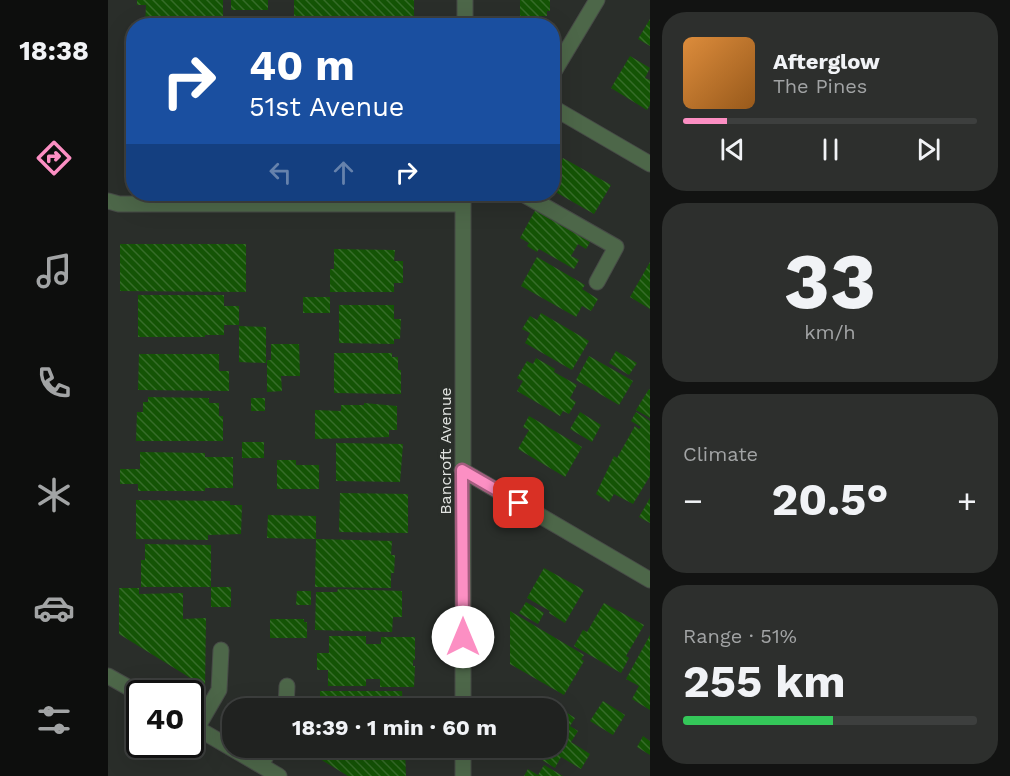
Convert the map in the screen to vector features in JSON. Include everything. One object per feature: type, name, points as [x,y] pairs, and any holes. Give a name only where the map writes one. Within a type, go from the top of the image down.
[{"type":"street","points":[[465,0],[465,18]]},
{"type":"street","points":[[560,62],[597,0]]},
{"type":"street","points":[[560,112],[650,164]]},
{"type":"street","points":[[108,201],[119,204],[268,201]]},
{"type":"street","name":"Bancroft Avenue","points":[[463,698],[462,470],[466,201]]},
{"type":"street","points":[[535,201],[616,248],[597,282]]},
{"type":"street","points":[[462,470],[650,579]]},
{"type":"street","points":[[204,712],[219,690],[221,650]]},
{"type":"street","points":[[108,676],[126,686]]},
{"type":"street","points":[[286,686],[286,698]]},
{"type":"street","points":[[204,732],[279,776]]},
{"type":"street","points":[[261,765],[265,758]]},
{"type":"street","points":[[463,758],[463,776]]},
{"type":"building","points":[[137,0],[223,0],[223,18],[145,18],[146,5],[137,5]]},
{"type":"building","points":[[231,0],[268,0],[268,10],[231,10]]},
{"type":"building","points":[[294,0],[414,0],[414,18],[294,18]]},
{"type":"building","points":[[520,0],[550,0],[550,11],[547,11],[547,16],[520,18]]},
{"type":"building","points":[[650,19],[650,46],[638,39]]},
{"type":"building","points":[[630,56],[650,68],[645,78],[650,80],[650,105],[647,110],[611,88]]},
{"type":"building","points":[[563,158],[611,185],[594,214],[560,195],[560,164]]},
{"type":"building","points":[[537,207],[592,239],[586,249],[578,244],[571,256],[579,260],[574,269],[539,249],[537,252],[527,246],[529,243],[520,238]]},
{"type":"building","points":[[120,244],[246,244],[246,292],[120,291]]},
{"type":"building","points":[[334,249],[395,250],[394,261],[403,261],[403,283],[394,283],[394,292],[330,292],[330,269],[334,269]]},
{"type":"building","points":[[537,257],[585,285],[582,289],[598,299],[591,311],[582,306],[576,317],[521,286]]},
{"type":"building","points":[[650,262],[650,309],[630,297]]},
{"type":"building","points":[[138,295],[224,295],[224,306],[239,306],[239,325],[224,325],[224,335],[138,337]]},
{"type":"building","points":[[303,297],[330,297],[330,313],[303,313]]},
{"type":"building","points":[[339,305],[394,305],[394,319],[401,319],[400,339],[394,339],[394,344],[339,343]]},
{"type":"building","points":[[541,313],[589,341],[572,370],[525,343],[530,333],[522,329],[530,316],[537,320]]},
{"type":"building","points":[[239,326],[266,327],[266,363],[239,362]]},
{"type":"building","points":[[271,344],[299,344],[300,376],[281,376],[282,391],[267,392],[267,360],[271,360]]},
{"type":"building","points":[[616,351],[637,363],[629,375],[609,363]]},
{"type":"building","points":[[334,353],[392,353],[392,357],[398,357],[398,370],[401,370],[401,394],[334,393]]},
{"type":"building","points":[[139,354],[219,354],[219,371],[229,371],[229,391],[138,390]]},
{"type":"building","points":[[589,356],[633,381],[619,405],[576,380]]},
{"type":"building","points":[[536,358],[577,385],[570,398],[576,402],[569,414],[563,411],[560,416],[517,391],[523,381],[517,378],[527,361],[533,364]]},
{"type":"building","points":[[650,390],[650,418],[636,410]]},
{"type":"building","points":[[148,397],[209,398],[209,403],[219,403],[219,416],[223,416],[223,441],[136,441],[137,412],[143,412],[143,402],[148,402]]},
{"type":"building","points":[[251,398],[265,398],[265,411],[251,411]]},
{"type":"building","points":[[364,403],[397,406],[397,430],[389,430],[389,437],[315,439],[315,410],[341,411],[341,405],[364,405]]},
{"type":"building","points":[[580,412],[601,425],[592,442],[570,429]]},
{"type":"building","points":[[636,412],[650,421],[650,476],[633,504],[614,494],[609,502],[596,494],[614,456],[617,458],[635,426],[639,429],[641,427],[631,421]]},
{"type":"building","points":[[529,416],[582,447],[565,477],[518,449],[529,430],[523,427]]},
{"type":"building","points":[[242,442],[264,442],[264,458],[242,458]]},
{"type":"building","points":[[336,443],[403,444],[400,482],[336,481]]},
{"type":"building","points":[[140,452],[205,453],[205,457],[233,457],[233,488],[205,488],[205,491],[138,491],[138,484],[120,484],[120,469],[140,469]]},
{"type":"building","points":[[277,460],[296,460],[296,465],[319,465],[319,489],[277,489]]},
{"type":"building","points":[[340,493],[408,494],[408,533],[339,532]]},
{"type":"building","points":[[650,498],[650,523],[639,517]]},
{"type":"building","points":[[136,500],[230,501],[230,505],[242,505],[241,534],[208,535],[208,540],[136,539]]},
{"type":"building","points":[[268,515],[316,516],[316,539],[267,538]]},
{"type":"building","points":[[316,539],[392,541],[391,555],[395,555],[394,573],[391,573],[391,588],[315,587]]},
{"type":"building","points":[[145,544],[211,545],[211,587],[141,587],[141,560],[145,560]]},
{"type":"building","points":[[544,568],[584,590],[565,623],[527,598]]},
{"type":"building","points":[[211,587],[231,587],[231,607],[211,607]]},
{"type":"building","points":[[119,588],[139,588],[139,594],[183,593],[183,619],[206,618],[205,687],[204,680],[194,680],[119,634]]},
{"type":"building","points":[[338,589],[402,591],[402,617],[393,617],[392,632],[315,630],[316,592],[337,592]]},
{"type":"building","points":[[297,591],[311,591],[311,605],[296,605]]},
{"type":"building","points":[[526,602],[544,613],[538,624],[519,613]]},
{"type":"building","points":[[604,603],[644,625],[626,656],[629,658],[621,673],[574,646],[583,630],[587,632]]},
{"type":"building","points":[[510,611],[584,655],[581,659],[584,661],[564,695],[510,664]]},
{"type":"building","points":[[270,619],[304,619],[304,622],[307,622],[307,638],[270,638]]},
{"type":"building","points":[[650,635],[650,710],[632,699],[639,686],[626,679]]},
{"type":"building","points":[[329,636],[366,636],[366,644],[381,644],[381,637],[415,637],[414,687],[380,687],[380,679],[366,679],[366,686],[328,686],[328,670],[317,670],[317,653],[329,653]]},
{"type":"building","points":[[320,691],[402,691],[402,698],[320,698]]},
{"type":"building","points":[[603,701],[625,715],[613,735],[590,721]]},
{"type":"building","points":[[567,713],[575,718],[570,726],[578,731],[571,742],[590,754],[581,769],[563,758],[567,758]]},
{"type":"building","points":[[643,736],[650,741],[650,755],[637,747]]},
{"type":"building","points":[[405,758],[406,776],[348,776],[320,759]]},
{"type":"building","points":[[539,758],[560,758],[555,768]]},
{"type":"building","points":[[544,765],[563,776],[524,776],[528,769],[538,775]]},
{"type":"route","points":[[463,637],[462,470],[519,503]]}]
